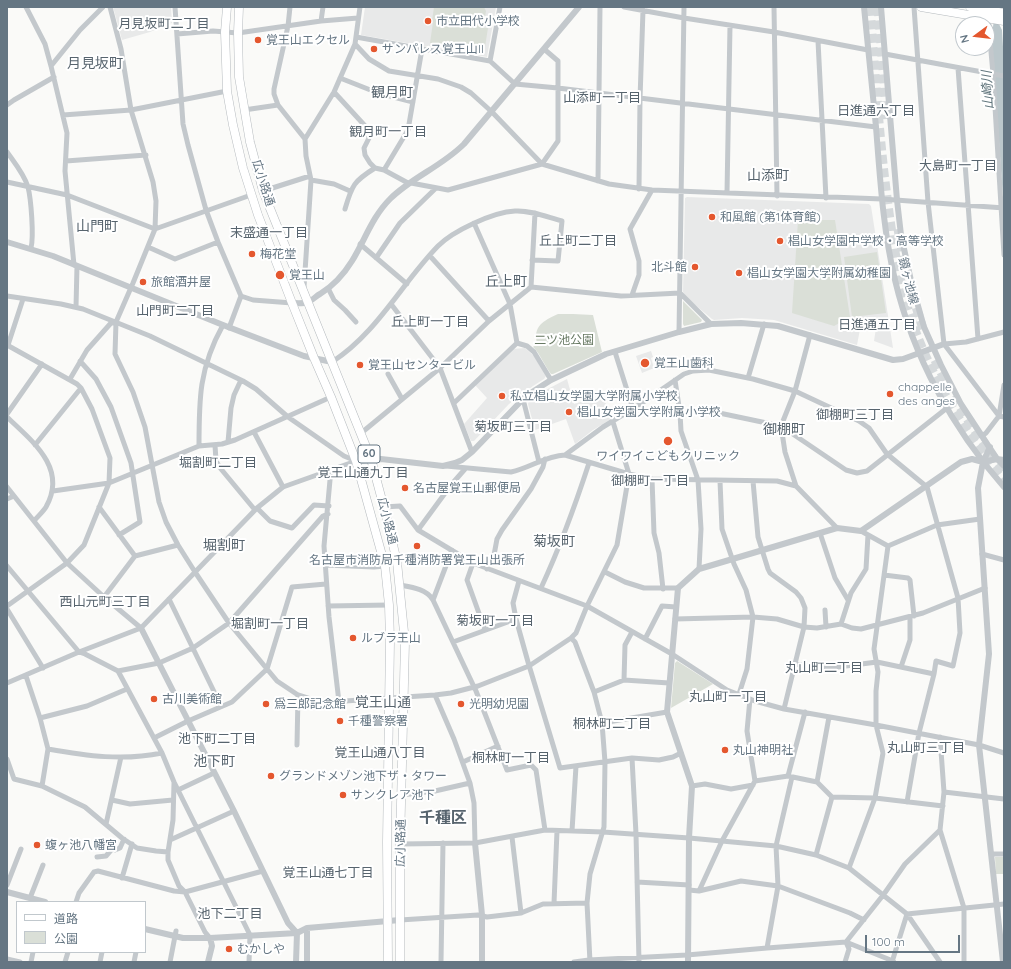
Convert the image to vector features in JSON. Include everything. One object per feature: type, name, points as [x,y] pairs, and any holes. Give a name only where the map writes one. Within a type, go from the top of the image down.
[{"type":"main road","name":"広小路通","points":[[227,7],[225,32],[228,91],[238,150],[251,195],[292,303],[356,461],[385,566],[389,606],[390,699],[388,962]]},
{"type":"main road","name":"広小路通","points":[[239,7],[238,33],[240,77],[244,110],[263,191],[371,459],[397,562],[405,642],[400,844],[400,962]]},
{"type":"main road","points":[[921,7],[976,16]]},
{"type":"main road","points":[[970,7],[1001,17]]},
{"type":"street","points":[[26,7],[45,44],[67,132],[67,195],[76,265],[76,307]]},
{"type":"street","points":[[51,66],[80,30],[103,7]]},
{"type":"street","points":[[110,7],[121,49],[131,110],[146,155],[156,201],[155,229],[116,322],[114,342],[115,354],[133,392],[145,426],[159,502],[166,522],[178,545],[229,623],[277,681],[298,695],[330,702],[404,698],[451,693],[474,687],[529,666],[571,638],[576,633],[587,606],[617,545],[629,474],[613,422]]},
{"type":"street","points":[[175,7],[183,124],[206,210],[218,242],[241,296],[253,300],[292,303],[307,302],[328,288],[342,275],[352,262],[360,244],[382,208],[410,183],[453,155],[492,112],[579,7]]},
{"type":"street","points":[[290,7],[288,26],[274,89],[275,99],[278,104],[305,139],[306,156],[311,178],[303,292]]},
{"type":"street","points":[[321,21],[323,7]]},
{"type":"street","points":[[305,139],[334,92],[355,44],[360,7]]},
{"type":"street","points":[[490,61],[500,7]]},
{"type":"street","points":[[598,182],[600,7]]},
{"type":"street","points":[[624,7],[730,26],[774,32],[868,50]]},
{"type":"street","points":[[679,332],[684,7]]},
{"type":"street","points":[[774,7],[777,196]]},
{"type":"street","name":"鏡ヶ池線","points":[[864,7],[882,199],[895,280],[919,353],[947,408],[983,462],[1004,486]]},
{"type":"street","name":"鏡ヶ池線","points":[[881,7],[897,200],[901,235],[911,281],[924,327],[941,365],[961,404],[1004,466]]},
{"type":"street","points":[[914,7],[928,202],[944,344],[1001,417]]},
{"type":"street","points":[[639,189],[643,10]]},
{"type":"street","points":[[177,34],[213,31],[238,33],[321,21],[358,18]]},
{"type":"street","points":[[727,193],[730,26]]},
{"type":"street","points":[[356,37],[490,61],[515,84],[876,127]]},
{"type":"street","points":[[818,41],[826,198]]},
{"type":"street","points":[[355,44],[369,59],[389,71],[438,79],[461,87],[471,93],[492,112],[542,164],[598,182],[652,190],[882,199],[968,204],[1003,208]]},
{"type":"street","points":[[334,92],[367,128],[369,138],[364,148],[365,155],[375,168],[384,170],[410,183],[448,190],[542,164],[558,141],[558,61],[544,48]]},
{"type":"street","points":[[384,170],[408,130],[422,49]]},
{"type":"street","points":[[885,54],[1004,76]]},
{"type":"street","points":[[992,56],[1003,208],[1004,255]]},
{"type":"street","points":[[958,68],[978,338]]},
{"type":"street","points":[[7,105],[54,77]]},
{"type":"street","points":[[340,78],[378,93],[413,102]]},
{"type":"street","points":[[63,114],[131,110],[228,91]]},
{"type":"street","points":[[244,110],[278,104]]},
{"type":"street","points":[[7,152],[28,186],[32,220],[31,248]]},
{"type":"street","points":[[66,161],[146,155]]},
{"type":"street","points":[[345,209],[350,191],[356,181],[375,168]]},
{"type":"street","points":[[263,191],[311,178],[334,184],[350,191]]},
{"type":"street","points":[[7,182],[67,195],[155,229],[251,195]]},
{"type":"street","points":[[376,258],[400,223],[436,188]]},
{"type":"street","points":[[632,296],[639,275],[639,261],[630,229],[652,190]]},
{"type":"street","points":[[7,242],[31,248],[76,265],[226,327],[304,356],[332,362],[368,331],[439,245],[474,223],[493,216],[514,211],[535,213],[562,221],[558,261],[532,260]]},
{"type":"street","points":[[531,286],[535,213]]},
{"type":"street","points":[[474,223],[510,304],[517,343]]},
{"type":"street","points":[[148,247],[175,259],[218,242]]},
{"type":"street","points":[[360,244],[407,284]]},
{"type":"street","points":[[430,256],[489,321]]},
{"type":"street","points":[[360,434],[440,368],[489,321],[531,286],[621,296],[680,293],[711,324]]},
{"type":"street","points":[[328,288],[334,300],[356,322]]},
{"type":"street","points":[[7,296],[76,307],[150,336],[223,371],[256,389],[288,417],[344,456],[356,461]]},
{"type":"street","points":[[199,446],[201,386],[206,364],[241,296]]},
{"type":"street","points":[[23,299],[7,345],[70,379],[81,388],[92,409],[110,458],[109,483],[84,545],[67,563],[27,591],[7,608],[44,668]]},
{"type":"street","points":[[391,304],[440,368],[472,452]]},
{"type":"street","points":[[70,379],[87,350],[111,323],[116,322]]},
{"type":"street","points":[[443,466],[462,460],[472,452],[523,399],[551,380],[606,354],[711,324],[741,323],[778,326],[893,360],[903,359],[944,344],[966,342],[1004,332]]},
{"type":"street","points":[[748,378],[764,324]]},
{"type":"street","points":[[810,335],[795,391],[781,426],[785,452],[796,486],[837,528]]},
{"type":"street","points":[[517,343],[527,346],[534,352],[551,380]]},
{"type":"street","points":[[454,403],[517,343]]},
{"type":"street","points":[[615,352],[633,409]]},
{"type":"street","points":[[80,361],[96,379],[111,406],[131,463],[140,522],[119,536]]},
{"type":"street","points":[[34,520],[46,508],[53,491],[53,478],[50,466],[42,453],[7,416],[42,364]]},
{"type":"street","points":[[565,455],[603,427],[633,409],[684,374],[693,371],[709,370],[748,378],[795,391],[859,421],[869,428],[887,454],[927,487],[958,598],[960,633],[953,666],[936,661],[919,733],[907,802]]},
{"type":"street","points":[[388,374],[402,399]]},
{"type":"street","points":[[228,442],[231,408],[234,395],[241,380]]},
{"type":"street","points":[[675,380],[681,431],[698,480],[701,530],[699,569]]},
{"type":"street","points":[[982,436],[1001,417],[1004,385]]},
{"type":"street","points":[[35,445],[81,388]]},
{"type":"street","points":[[53,491],[109,483],[199,446],[228,442],[254,432],[331,397]]},
{"type":"street","points":[[523,399],[539,462]]},
{"type":"street","points":[[680,413],[705,410],[781,426],[846,470],[857,473],[867,471],[947,408]]},
{"type":"street","points":[[254,432],[284,487]]},
{"type":"street","points":[[215,445],[216,461],[221,470],[270,521],[292,528],[314,506],[328,506]]},
{"type":"street","points":[[990,447],[983,462],[978,488],[989,654],[980,745],[1003,958]]},
{"type":"street","points":[[7,683],[79,652],[141,628],[256,508],[284,487],[356,461],[371,459],[465,469],[511,472],[522,470],[554,456],[565,455],[589,463],[652,479],[777,481],[796,486]]},
{"type":"street","points":[[861,531],[927,487],[961,462],[972,459],[983,462],[997,458],[1004,460]]},
{"type":"street","points":[[487,569],[494,555],[497,539],[531,489],[543,467],[545,459]]},
{"type":"street","points":[[541,588],[558,552],[589,463]]},
{"type":"street","points":[[331,469],[324,546],[328,606],[339,702]]},
{"type":"street","points":[[418,530],[451,485],[465,469]]},
{"type":"street","points":[[652,479],[654,533],[659,553],[663,588]]},
{"type":"street","points":[[720,481],[722,529],[732,559],[746,590],[753,617],[747,669],[739,694]]},
{"type":"street","points":[[753,481],[758,537],[761,550],[770,572],[796,592],[801,598],[805,608],[804,627],[784,709]]},
{"type":"street","points":[[7,487],[67,563],[141,628],[288,923],[297,933],[296,962]]},
{"type":"street","points":[[7,499],[14,496]]},
{"type":"street","points":[[384,507],[400,506],[418,530],[473,563],[587,606],[672,654],[727,690],[750,699],[784,709],[940,737],[980,745],[1004,753]]},
{"type":"street","points":[[99,507],[135,556]]},
{"type":"street","points":[[118,671],[159,663],[193,648],[229,623],[323,516],[328,514]]},
{"type":"street","points":[[888,546],[937,525],[980,519]]},
{"type":"street","points":[[688,959],[692,786],[667,712],[678,588],[699,569],[837,528],[861,531],[888,546]]},
{"type":"street","points":[[820,533],[835,578],[848,600]]},
{"type":"street","points":[[841,624],[848,600],[866,569],[868,535]]},
{"type":"street","points":[[104,597],[135,556],[178,545]]},
{"type":"street","points":[[850,868],[875,798],[883,753],[876,725],[876,691],[878,672],[874,649],[888,546]]},
{"type":"street","points":[[433,600],[452,550]]},
{"type":"street","points":[[982,554],[1004,560]]},
{"type":"street","points":[[473,563],[467,580],[485,630]]},
{"type":"street","points":[[325,565],[385,566]]},
{"type":"street","points":[[7,566],[79,652],[118,671],[162,753],[174,782],[250,935],[249,962]]},
{"type":"street","points":[[605,572],[625,582],[644,588],[678,588]]},
{"type":"street","points":[[884,575],[908,578],[910,580],[912,617],[910,640],[901,667]]},
{"type":"street","points":[[518,581],[513,603],[516,619],[560,768],[632,758],[659,760],[673,757],[681,752]]},
{"type":"street","points":[[154,738],[232,702],[266,669],[292,587],[326,584]]},
{"type":"street","points":[[400,585],[430,594],[474,687],[507,770],[530,765],[536,770],[545,830]]},
{"type":"street","points":[[675,619],[753,617],[777,619],[804,627],[817,628],[841,624],[861,630],[912,617],[985,588]]},
{"type":"street","points":[[169,599],[221,706]]},
{"type":"street","points":[[328,606],[389,606]]},
{"type":"street","points":[[645,639],[662,606],[676,607]]},
{"type":"street","points":[[825,610],[826,627]]},
{"type":"street","points":[[453,642],[516,619]]},
{"type":"street","points":[[624,680],[625,645],[632,632]]},
{"type":"street","points":[[571,638],[575,642],[594,692],[602,723],[605,762],[603,832],[590,874],[587,903],[589,961]]},
{"type":"street","points":[[795,664],[823,668],[838,668],[877,662],[934,674]]},
{"type":"street","points":[[26,676],[48,748],[42,786]]},
{"type":"street","points":[[594,692],[624,680],[669,683]]},
{"type":"street","points":[[40,718],[87,706],[127,689]]},
{"type":"street","points":[[297,745],[298,695]]},
{"type":"street","points":[[435,695],[463,762],[470,783],[474,803],[475,843],[482,915],[482,962]]},
{"type":"street","points":[[699,890],[722,841],[754,783],[747,731],[750,699]]},
{"type":"street","points":[[602,723],[667,712]]},
{"type":"street","points":[[767,948],[778,886],[776,846],[805,712]]},
{"type":"street","points":[[818,782],[829,717]]},
{"type":"street","points":[[940,737],[944,792],[940,830],[964,908],[964,962]]},
{"type":"street","points":[[463,762],[498,746]]},
{"type":"street","points":[[48,748],[83,756],[141,757],[162,753]]},
{"type":"street","points":[[106,824],[121,757]]},
{"type":"street","points":[[632,758],[636,834],[639,960]]},
{"type":"street","points":[[7,759],[14,779],[42,786],[85,807],[137,848],[168,852]]},
{"type":"street","points":[[572,831],[576,766]]},
{"type":"street","points":[[178,790],[214,773]]},
{"type":"street","points":[[692,786],[705,784],[711,787],[731,789],[790,776],[818,782],[832,796],[875,798],[943,806]]},
{"type":"street","points":[[174,782],[173,820],[168,860],[175,879],[185,892],[205,932],[210,938],[212,946],[208,962]]},
{"type":"street","points":[[402,795],[435,791],[470,783]]},
{"type":"street","points":[[944,792],[1004,799]]},
{"type":"street","points":[[816,854],[832,796]]},
{"type":"street","points":[[112,800],[130,804],[173,800]]},
{"type":"street","points":[[170,840],[234,812]]},
{"type":"street","points":[[400,844],[475,843],[545,830],[690,838],[776,846],[816,854],[850,868],[907,914],[940,962]]},
{"type":"street","points":[[846,942],[884,894],[905,864],[940,830]]},
{"type":"street","points":[[554,903],[557,831]]},
{"type":"street","points":[[512,837],[521,913]]},
{"type":"street","points":[[97,857],[106,856],[112,849],[115,850],[120,848],[124,839]]},
{"type":"street","points":[[441,962],[443,843]]},
{"type":"street","points":[[122,878],[132,844]]},
{"type":"street","points":[[7,885],[21,849]]},
{"type":"street","points":[[992,854],[1004,854]]},
{"type":"street","points":[[30,898],[43,865]]},
{"type":"street","points":[[76,901],[79,893],[94,872],[98,871],[174,891],[185,892],[263,871]]},
{"type":"street","points":[[637,882],[699,890],[741,881],[778,886],[850,913],[864,920]]},
{"type":"street","points":[[7,892],[30,898],[46,900]]},
{"type":"street","points":[[288,923],[307,928],[400,920],[482,915],[487,917],[521,913],[543,904],[587,903]]},
{"type":"street","points":[[907,914],[1004,904]]},
{"type":"street","points":[[574,962],[688,959],[767,948],[846,942],[893,962],[907,914]]},
{"type":"street","points":[[283,933],[288,923]]},
{"type":"street","points":[[146,929],[210,938],[297,933],[307,928]]},
{"type":"street","points":[[307,928],[307,962]]},
{"type":"street","points":[[170,962],[176,934]]},
{"type":"street","points":[[845,962],[850,949],[846,942]]},
{"type":"street","points":[[7,958],[20,962]]},
{"type":"shaded area","points":[[113,7],[171,7],[172,23],[150,32],[122,40]]},
{"type":"shaded area","name":"市立田代小学校","points":[[365,7],[496,7],[487,57],[361,35]]},
{"type":"shaded area","name":"山崎川","points":[[992,7],[994,7],[997,20],[1002,30],[1004,63],[1004,213],[993,56],[995,56],[995,16],[994,16]]},
{"type":"shaded area","name":"椙山女学園中学校・高等学校","points":[[685,198],[869,204],[871,206],[893,348],[874,341],[876,328],[861,324],[857,345],[774,320],[742,318],[712,319],[687,298],[683,292]]},
{"type":"shaded area","name":"私立椙山女学園大学附属小学校","points":[[525,348],[534,356],[546,376],[509,404],[474,441],[471,441],[464,424],[487,398],[475,385],[512,349]]},
{"type":"shaded area","name":"覚王山歯科","points":[[651,351],[653,357],[651,358],[654,368],[642,373],[636,356]]},
{"type":"shaded area","name":"椙山女学園大学附属小学校","points":[[567,379],[574,404],[603,395],[611,419],[593,430],[575,444],[566,419],[535,430],[528,404],[529,401],[536,395]]},
{"type":"green space","points":[[434,7],[484,7],[486,11],[483,28],[488,28],[484,53],[435,46],[436,44],[430,43]]},
{"type":"green space","points":[[798,220],[835,220],[850,317],[834,326],[792,313]]},
{"type":"green space","points":[[877,252],[886,313],[852,317],[844,257]]},
{"type":"green space","points":[[683,301],[702,320],[701,322],[684,326]]},
{"type":"green space","name":"二ツ池公園","points":[[558,314],[593,315],[602,352],[551,374],[533,347],[537,343],[536,332],[540,325]]},
{"type":"green space","points":[[677,661],[713,684],[671,708],[675,663]]},
{"type":"green space","points":[[995,857],[1004,857],[1004,874],[996,874]]},
{"type":"tunnel","points":[[870,7],[884,173],[894,247],[901,283],[911,319],[929,363],[950,404],[989,462],[1004,481]]},
{"type":"tunnel","points":[[878,7],[887,119]]},
{"type":"tunnel","points":[[898,229],[907,278],[923,329]]},
{"type":"tunnel","points":[[935,360],[966,417],[1004,470]]},
{"type":"place","name":"市立田代小学校","points":[[428,21]]},
{"type":"place","name":"覚王山エクセル","points":[[258,40]]},
{"type":"place","name":"サンパレス覚王山II","points":[[374,49]]},
{"type":"place","name":"和風館 (第1体育館)","points":[[712,217]]},
{"type":"place","name":"椙山女学園中学校・高等学校","points":[[780,241]]},
{"type":"place","name":"梅花堂","points":[[252,254]]},
{"type":"place","name":"北斗館","points":[[695,267]]},
{"type":"place","name":"椙山女学園大学附属幼稚園","points":[[739,273]]},
{"type":"place","name":"覚王山","points":[[280,275]]},
{"type":"place","name":"旅館酒井屋","points":[[143,282]]},
{"type":"place","name":"覚王山歯科","points":[[645,363]]},
{"type":"place","name":"覚王山センタービル","points":[[360,365]]},
{"type":"place","name":"chappelle des anges","points":[[890,394]]},
{"type":"place","name":"私立椙山女学園大学附属小学校","points":[[502,396]]},
{"type":"place","name":"椙山女学園大学附属小学校","points":[[569,412]]},
{"type":"place","name":"ワイワイこどもクリニック","points":[[668,441]]},
{"type":"place","name":"名古屋覚王山郵便局","points":[[405,488]]},
{"type":"place","name":"名古屋市消防局千種消防署覚王山出張所","points":[[417,546]]},
{"type":"place","name":"ルブラ王山","points":[[353,638]]},
{"type":"place","name":"古川美術館","points":[[154,699]]},
{"type":"place","name":"爲三郎記念館","points":[[266,704]]},
{"type":"place","name":"光明幼児園","points":[[461,704]]},
{"type":"place","name":"千種警察署","points":[[340,721]]},
{"type":"place","name":"丸山神明社","points":[[725,750]]},
{"type":"place","name":"グランドメゾン池下ザ・タワー","points":[[271,776]]},
{"type":"place","name":"サンクレア池下","points":[[343,795]]},
{"type":"place","name":"蝮ヶ池八幡宮","points":[[37,845]]},
{"type":"place","name":"むかしや","points":[[229,949]]},
{"type":"district","name":"月見坂町二丁目","points":[[164,24]]},
{"type":"district","name":"月見坂町","points":[[95,64]]},
{"type":"district","name":"観月町","points":[[392,93]]},
{"type":"district","name":"山添町一丁目","points":[[602,98]]},
{"type":"district","name":"日進通六丁目","points":[[876,111]]},
{"type":"district","name":"観月町一丁目","points":[[388,132]]},
{"type":"district","name":"大島町一丁目","points":[[958,166]]},
{"type":"district","name":"山添町","points":[[768,176]]},
{"type":"district","name":"山門町","points":[[97,227]]},
{"type":"district","name":"末盛通一丁目","points":[[269,233]]},
{"type":"district","name":"丘上町二丁目","points":[[578,241]]},
{"type":"district","name":"丘上町","points":[[506,282]]},
{"type":"district","name":"山門町二丁目","points":[[175,311]]},
{"type":"district","name":"丘上町一丁目","points":[[430,322]]},
{"type":"district","name":"日進通五丁目","points":[[877,325]]},
{"type":"district","name":"御棚町三丁目","points":[[855,415]]},
{"type":"district","name":"菊坂町三丁目","points":[[513,427]]},
{"type":"district","name":"御棚町","points":[[784,430]]},
{"type":"district","name":"堀割町二丁目","points":[[218,463]]},
{"type":"district","name":"覚王山通九丁目","points":[[363,473]]},
{"type":"district","name":"御棚町一丁目","points":[[650,481]]},
{"type":"district","name":"菊坂町","points":[[554,542]]},
{"type":"district","name":"堀割町","points":[[224,546]]},
{"type":"district","name":"西山元町三丁目","points":[[105,602]]},
{"type":"district","name":"菊坂町一丁目","points":[[495,621]]},
{"type":"district","name":"堀割町一丁目","points":[[270,624]]},
{"type":"district","name":"丸山町二丁目","points":[[824,668]]},
{"type":"district","name":"丸山町一丁目","points":[[728,697]]},
{"type":"district","name":"覚王山通","points":[[383,703]]},
{"type":"district","name":"桐林町二丁目","points":[[612,724]]},
{"type":"district","name":"池下町二丁目","points":[[217,739]]},
{"type":"district","name":"丸山町三丁目","points":[[926,748]]},
{"type":"district","name":"覚王山通八丁目","points":[[380,753]]},
{"type":"district","name":"桐林町一丁目","points":[[511,758]]},
{"type":"district","name":"池下町","points":[[214,762]]},
{"type":"district","name":"千種区","points":[[443,818]]},
{"type":"district","name":"覚王山通七丁目","points":[[328,873]]},
{"type":"district","name":"池下二丁目","points":[[230,914]]}]
